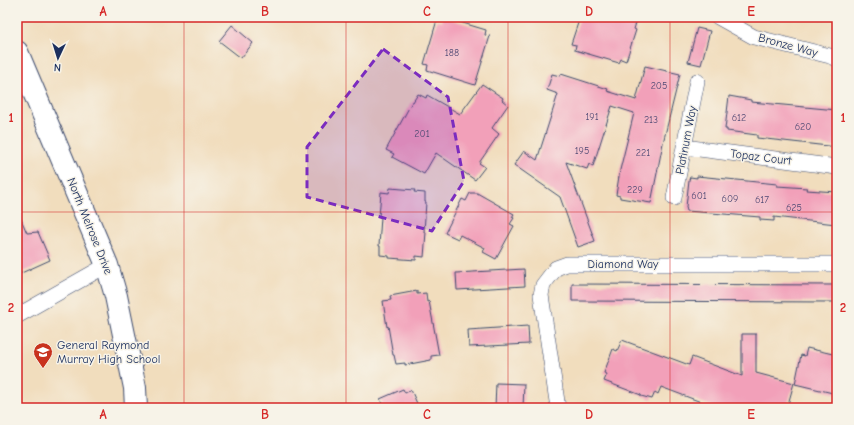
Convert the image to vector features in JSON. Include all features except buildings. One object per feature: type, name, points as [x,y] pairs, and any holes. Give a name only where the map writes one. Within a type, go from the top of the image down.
[{"type":"main road","name":"North Melrose Drive","points":[[17,52],[107,265],[116,296],[135,388],[136,408]]},
{"type":"street","name":"Bronze Way","points":[[718,17],[754,37],[837,59]]},
{"type":"street","name":"Platinum Way","points":[[674,198],[697,81]]},
{"type":"street","name":"Topaz Court","points":[[684,147],[837,167]]},
{"type":"street","name":"Diamond Way","points":[[558,408],[541,295],[543,285],[556,268],[567,264],[837,264]]},
{"type":"street","points":[[17,316],[107,265]]},
{"type":"highlighted area","points":[[383,49],[448,97],[464,181],[432,231],[307,197],[307,147]]},
{"type":"place","name":"General Raymond Murray High School","points":[[43,369]]}]
